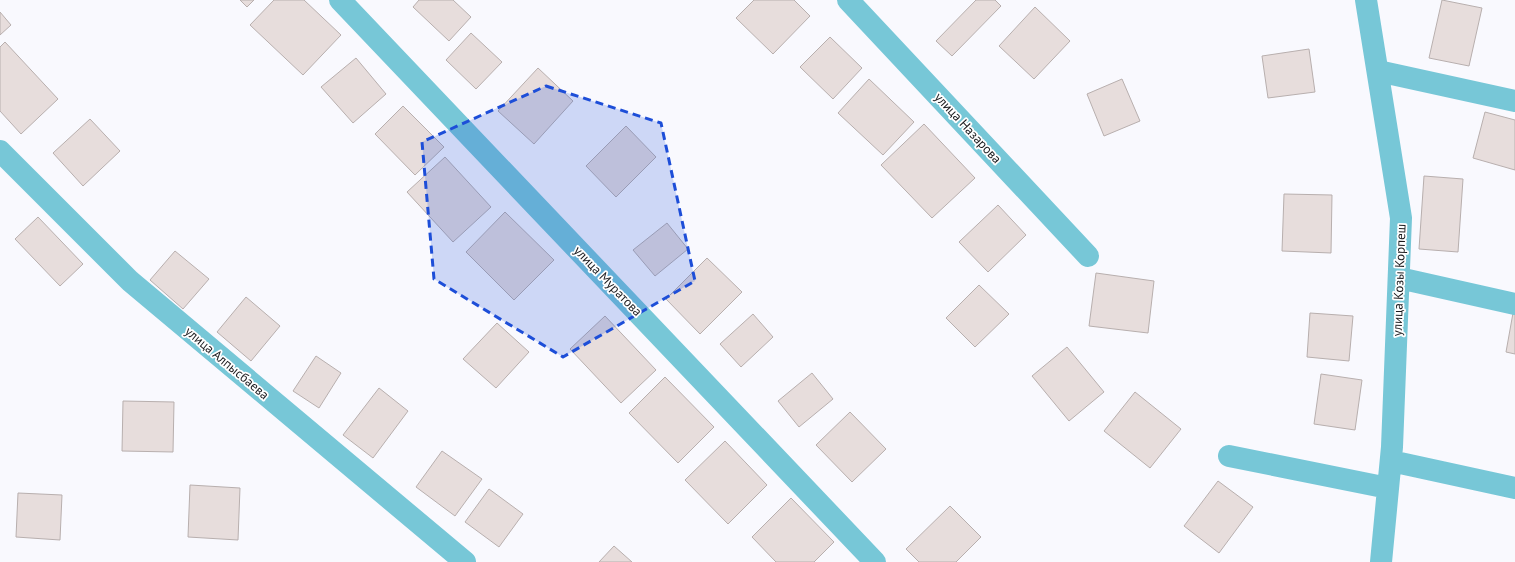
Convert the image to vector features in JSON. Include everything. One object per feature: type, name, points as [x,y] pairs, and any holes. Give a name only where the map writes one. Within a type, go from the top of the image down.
[{"type":"street","name":"улица Муратова","points":[[340,0],[875,562]]},
{"type":"street","name":"улица Назарова","points":[[848,0],[1088,256]]},
{"type":"street","name":"улица Козы Корпеш","points":[[1366,0],[1401,218],[1391,461],[1381,562]]},
{"type":"street","points":[[1378,71],[1515,101]]},
{"type":"street","name":"улица Алпысбаева","points":[[0,151],[130,281],[465,562]]},
{"type":"street","points":[[1399,278],[1515,304]]},
{"type":"street","points":[[1229,456],[1388,488]]},
{"type":"street","points":[[1391,461],[1515,488]]},
{"type":"highlighted area","points":[[546,86],[661,123],[695,281],[563,357],[434,279],[422,142]]},
{"type":"building","points":[[240,0],[254,0],[247,7]]},
{"type":"building","points":[[274,0],[304,0],[341,35],[303,75],[250,25]]},
{"type":"building","points":[[419,0],[453,0],[471,17],[449,41],[413,7]]},
{"type":"building","points":[[754,0],[794,0],[810,16],[773,54],[736,18]]},
{"type":"building","points":[[976,0],[995,0],[1001,6],[952,56],[936,41]]},
{"type":"building","points":[[1442,0],[1482,8],[1469,66],[1429,58]]},
{"type":"building","points":[[1035,7],[1070,41],[1034,79],[999,46]]},
{"type":"building","points":[[0,12],[11,25],[0,35]]},
{"type":"building","points":[[471,33],[502,62],[476,89],[446,60]]},
{"type":"building","points":[[830,37],[862,68],[833,99],[800,67]]},
{"type":"building","points":[[5,42],[58,99],[21,134],[0,111],[0,47]]},
{"type":"building","points":[[1309,49],[1315,92],[1268,98],[1262,56]]},
{"type":"building","points":[[356,58],[386,94],[353,123],[321,87]]},
{"type":"building","points":[[538,68],[573,101],[534,144],[498,111]]},
{"type":"building","points":[[869,79],[914,122],[883,155],[838,113]]},
{"type":"building","points":[[1122,79],[1140,121],[1104,136],[1087,94]]},
{"type":"building","points":[[403,106],[444,147],[415,175],[375,134]]},
{"type":"building","points":[[1485,112],[1515,120],[1515,170],[1473,158]]},
{"type":"building","points":[[90,119],[120,151],[83,186],[53,153]]},
{"type":"building","points":[[924,124],[975,178],[932,218],[881,165]]},
{"type":"building","points":[[626,126],[656,157],[616,197],[586,166]]},
{"type":"building","points":[[445,157],[491,207],[453,242],[407,192]]},
{"type":"building","points":[[1424,176],[1463,179],[1458,252],[1419,249]]},
{"type":"building","points":[[1284,194],[1332,195],[1331,253],[1282,251]]},
{"type":"building","points":[[998,205],[1026,235],[988,272],[959,242]]},
{"type":"building","points":[[505,212],[554,260],[514,300],[466,252]]},
{"type":"building","points":[[38,217],[83,264],[60,286],[15,239]]},
{"type":"building","points":[[667,223],[688,249],[655,276],[633,250]]},
{"type":"building","points":[[175,251],[209,279],[183,309],[150,280]]},
{"type":"building","points":[[707,258],[742,292],[700,334],[666,299]]},
{"type":"building","points":[[1096,273],[1154,281],[1148,333],[1089,326]]},
{"type":"building","points":[[979,285],[1009,314],[975,347],[946,318]]},
{"type":"building","points":[[246,297],[280,326],[251,361],[217,332]]},
{"type":"building","points":[[1310,313],[1353,316],[1349,361],[1307,357]]},
{"type":"building","points":[[1513,313],[1515,314],[1515,354],[1506,352]]},
{"type":"building","points":[[753,314],[773,337],[741,367],[720,344]]},
{"type":"building","points":[[605,316],[656,370],[621,403],[570,349]]},
{"type":"building","points":[[497,323],[529,352],[496,388],[463,359]]},
{"type":"building","points":[[1067,347],[1104,392],[1069,421],[1032,376]]},
{"type":"building","points":[[316,356],[341,373],[319,408],[293,391]]},
{"type":"building","points":[[812,373],[833,399],[799,427],[778,401]]},
{"type":"building","points":[[1321,374],[1362,380],[1355,430],[1314,424]]},
{"type":"building","points":[[665,377],[714,427],[678,463],[629,413]]},
{"type":"building","points":[[379,388],[408,411],[373,458],[343,435]]},
{"type":"building","points":[[1135,392],[1181,429],[1150,468],[1104,431]]},
{"type":"building","points":[[123,401],[174,402],[173,452],[122,451]]},
{"type":"building","points":[[850,412],[886,449],[852,482],[816,445]]},
{"type":"building","points":[[725,441],[767,485],[728,524],[685,480]]},
{"type":"building","points":[[442,451],[482,479],[455,516],[416,487]]},
{"type":"building","points":[[1218,481],[1253,507],[1219,553],[1184,526]]},
{"type":"building","points":[[190,485],[240,488],[238,540],[188,537]]},
{"type":"building","points":[[489,489],[523,514],[499,547],[465,522]]},
{"type":"building","points":[[18,493],[62,495],[60,540],[16,537]]},
{"type":"building","points":[[791,498],[834,542],[814,562],[776,562],[752,537]]},
{"type":"building","points":[[950,506],[981,537],[956,562],[919,562],[906,549]]},
{"type":"building","points":[[614,546],[632,562],[599,562]]}]
